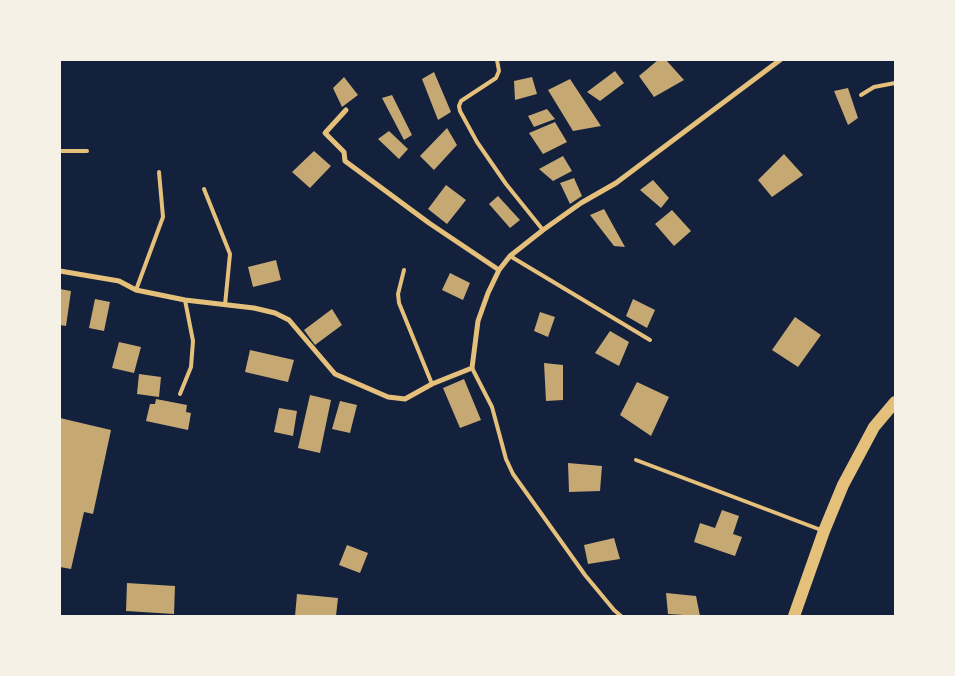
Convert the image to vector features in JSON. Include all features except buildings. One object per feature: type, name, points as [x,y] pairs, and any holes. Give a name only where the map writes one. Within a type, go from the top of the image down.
[{"type":"highway","points":[[794,616],[824,531],[843,485],[874,427],[895,402]]},
{"type":"street","points":[[60,271],[119,281],[136,290],[185,300],[254,308],[275,313],[289,320],[335,374],[388,398],[405,399],[432,384],[472,368],[478,321],[499,270],[510,256],[582,203],[616,183],[778,61]]},
{"type":"street","points":[[346,110],[325,133],[344,152],[345,160],[429,223],[499,270]]},
{"type":"lane","points":[[497,60],[499,70],[496,78],[461,101],[460,111],[477,142],[506,184],[543,230]]},
{"type":"lane","points":[[861,95],[874,87],[895,83]]},
{"type":"lane","points":[[60,151],[87,151]]},
{"type":"lane","points":[[136,290],[163,217],[159,172]]},
{"type":"lane","points":[[204,188],[230,254],[225,304]]},
{"type":"lane","points":[[510,256],[650,340]]},
{"type":"lane","points":[[404,270],[398,294],[400,304],[432,384]]},
{"type":"lane","points":[[180,394],[191,367],[193,341],[185,300]]},
{"type":"lane","points":[[472,368],[492,408],[504,452],[513,474],[585,575],[621,616]]},
{"type":"lane","points":[[636,460],[824,531]]}]
